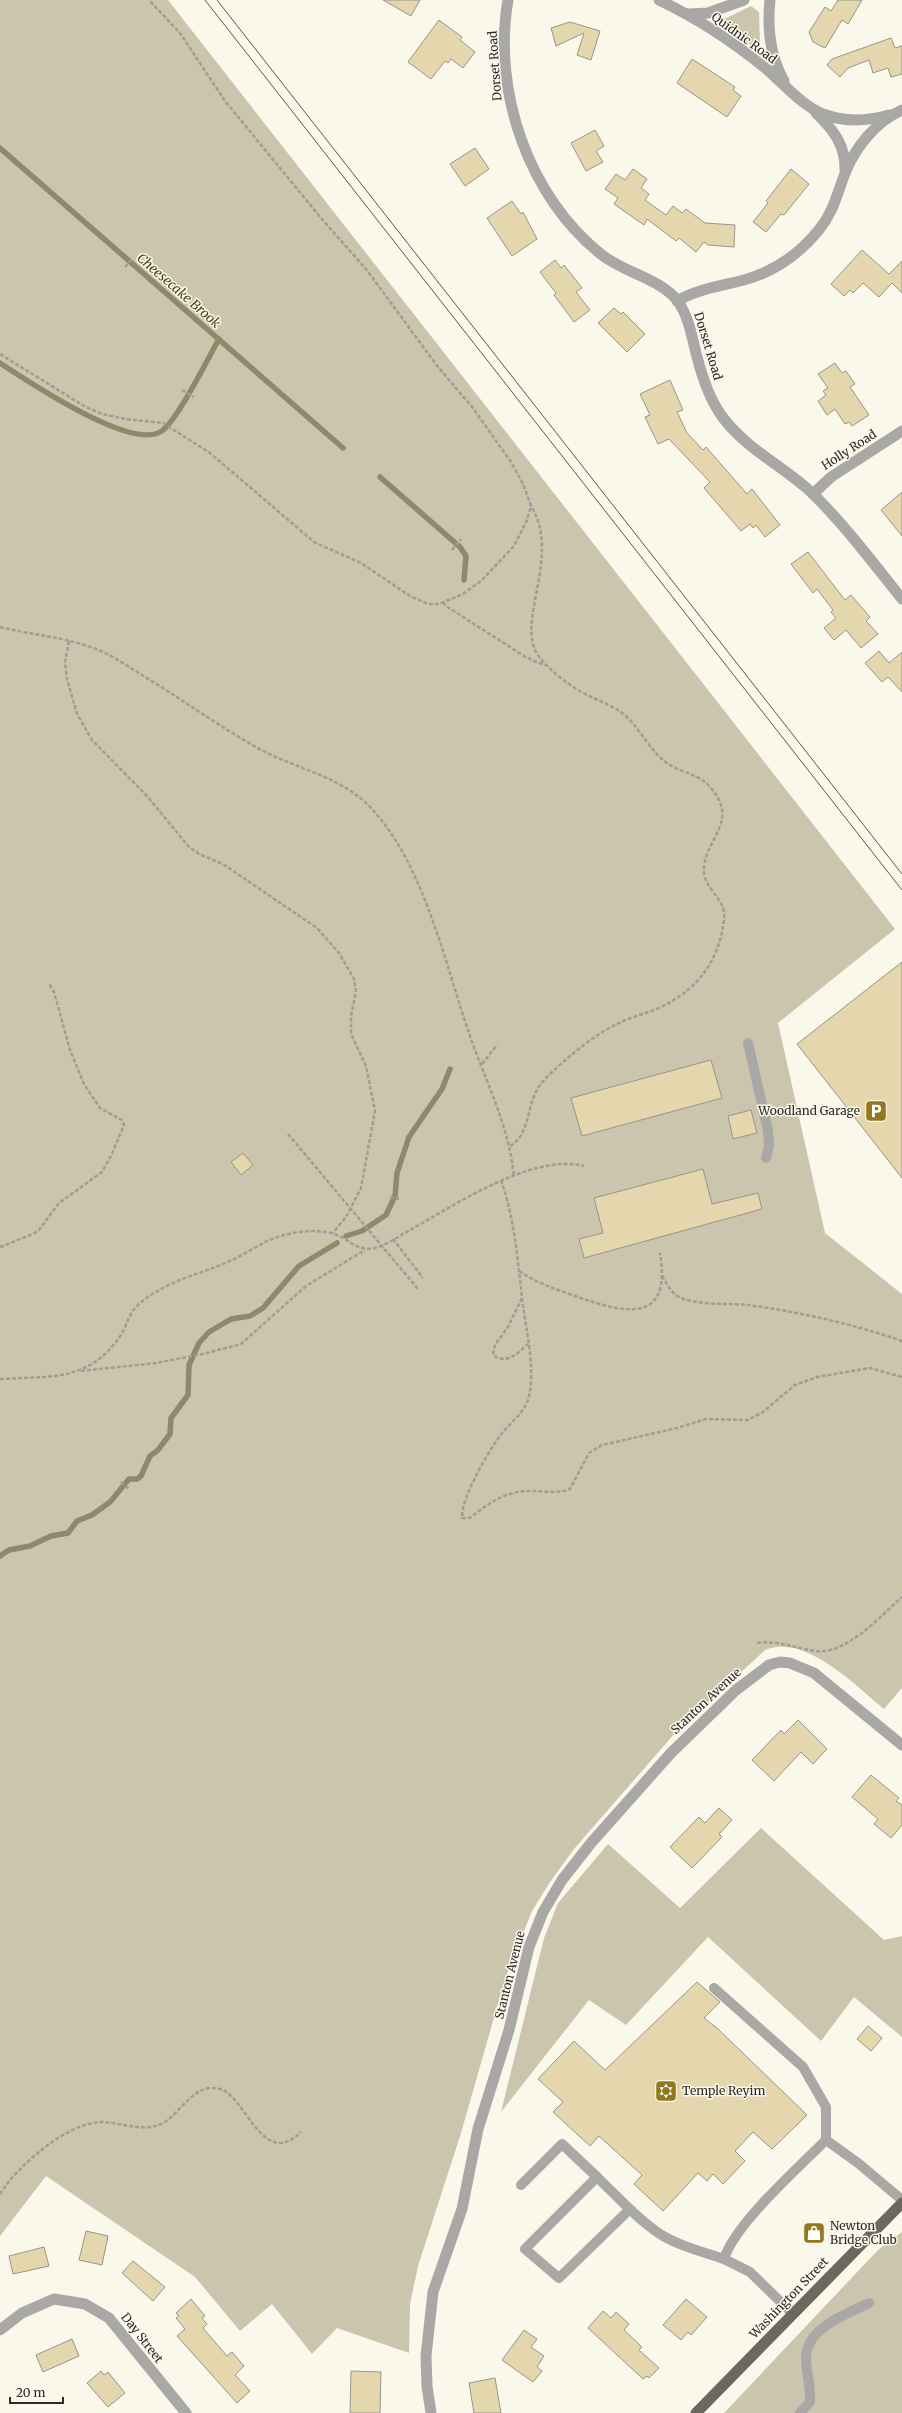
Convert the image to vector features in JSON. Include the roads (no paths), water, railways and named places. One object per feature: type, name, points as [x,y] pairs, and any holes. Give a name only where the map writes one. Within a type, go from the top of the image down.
[{"type":"main road","name":"Washington Street","points":[[696,2413],[902,2202]]},
{"type":"street","name":"Dorset Road","points":[[508,0],[505,45],[510,102],[522,139],[542,182],[568,220],[595,249],[622,268],[660,286],[678,301],[688,323],[707,388],[724,418],[754,450],[813,494],[902,599]]},
{"type":"street","name":"Quidnic Road","points":[[659,0],[687,14],[744,52],[808,105],[836,135],[844,152],[845,174]]},
{"type":"street","points":[[687,14],[708,13],[744,0]]},
{"type":"street","points":[[770,0],[769,28],[772,51],[779,72],[791,90]]},
{"type":"street","name":"Quidnic Road","points":[[808,105],[824,114],[851,119],[870,119],[898,112]]},
{"type":"street","points":[[678,301],[692,293],[757,276],[790,258],[814,236],[830,215],[839,196],[845,174],[853,156],[872,131],[898,112]]},
{"type":"street","name":"Holly Road","points":[[813,494],[831,477],[902,432]]},
{"type":"street","name":"Stanton Avenue","points":[[432,2413],[427,2386],[426,2356],[433,2292],[462,2209],[478,2129],[509,2030],[529,1947],[540,1918],[562,1880],[591,1843],[681,1742],[736,1690],[769,1665],[780,1662],[790,1663],[814,1673],[902,1745]]},
{"type":"street","name":"Day Street","points":[[0,2330],[22,2313],[54,2299],[85,2304],[109,2318],[186,2413]]},
{"type":"lane","points":[[748,1043],[768,1131],[769,1146],[766,1158]]},
{"type":"lane","points":[[714,1988],[803,2067],[826,2107],[826,2140],[735,2236],[724,2259]]},
{"type":"lane","points":[[826,2140],[858,2162],[902,2202]]},
{"type":"lane","points":[[521,2185],[562,2144],[630,2209],[662,2235],[724,2259],[750,2272],[792,2313]]},
{"type":"lane","points":[[596,2177],[525,2249],[559,2278],[630,2209]]},
{"type":"lane","points":[[800,2413],[810,2402],[811,2387],[806,2356],[811,2341],[825,2326],[869,2303]]},
{"type":"waterway","name":"Cheesecake Brook","points":[[0,148],[343,448]]},
{"type":"waterway","points":[[0,363],[32,384],[81,412],[106,424],[129,432],[149,435],[163,430],[170,423],[192,388],[219,339]]},
{"type":"waterway","name":"Cheesecake Brook","points":[[380,477],[460,547],[466,556],[464,580]]},
{"type":"waterway","name":"Cheesecake Brook","points":[[346,1236],[362,1231],[386,1215],[395,1196],[397,1173],[409,1137],[442,1089],[450,1069]]},
{"type":"waterway","name":"Cheesecake Brook","points":[[0,1556],[9,1550],[30,1546],[51,1536],[68,1533],[77,1521],[92,1515],[110,1502],[129,1479],[137,1479],[141,1476],[150,1456],[158,1450],[170,1434],[171,1418],[188,1395],[189,1365],[199,1343],[209,1332],[231,1319],[250,1316],[263,1308],[299,1266],[337,1243]]},
{"type":"tram line","points":[[205,0],[902,890]]},
{"type":"tram line","points":[[217,0],[902,874]]},
{"type":"place","name":"Woodland Garage","points":[[876,1111]]},
{"type":"place","name":"Temple Reyim","points":[[666,2091]]},
{"type":"place","name":"Newton Bridge Club","points":[[814,2233]]}]
